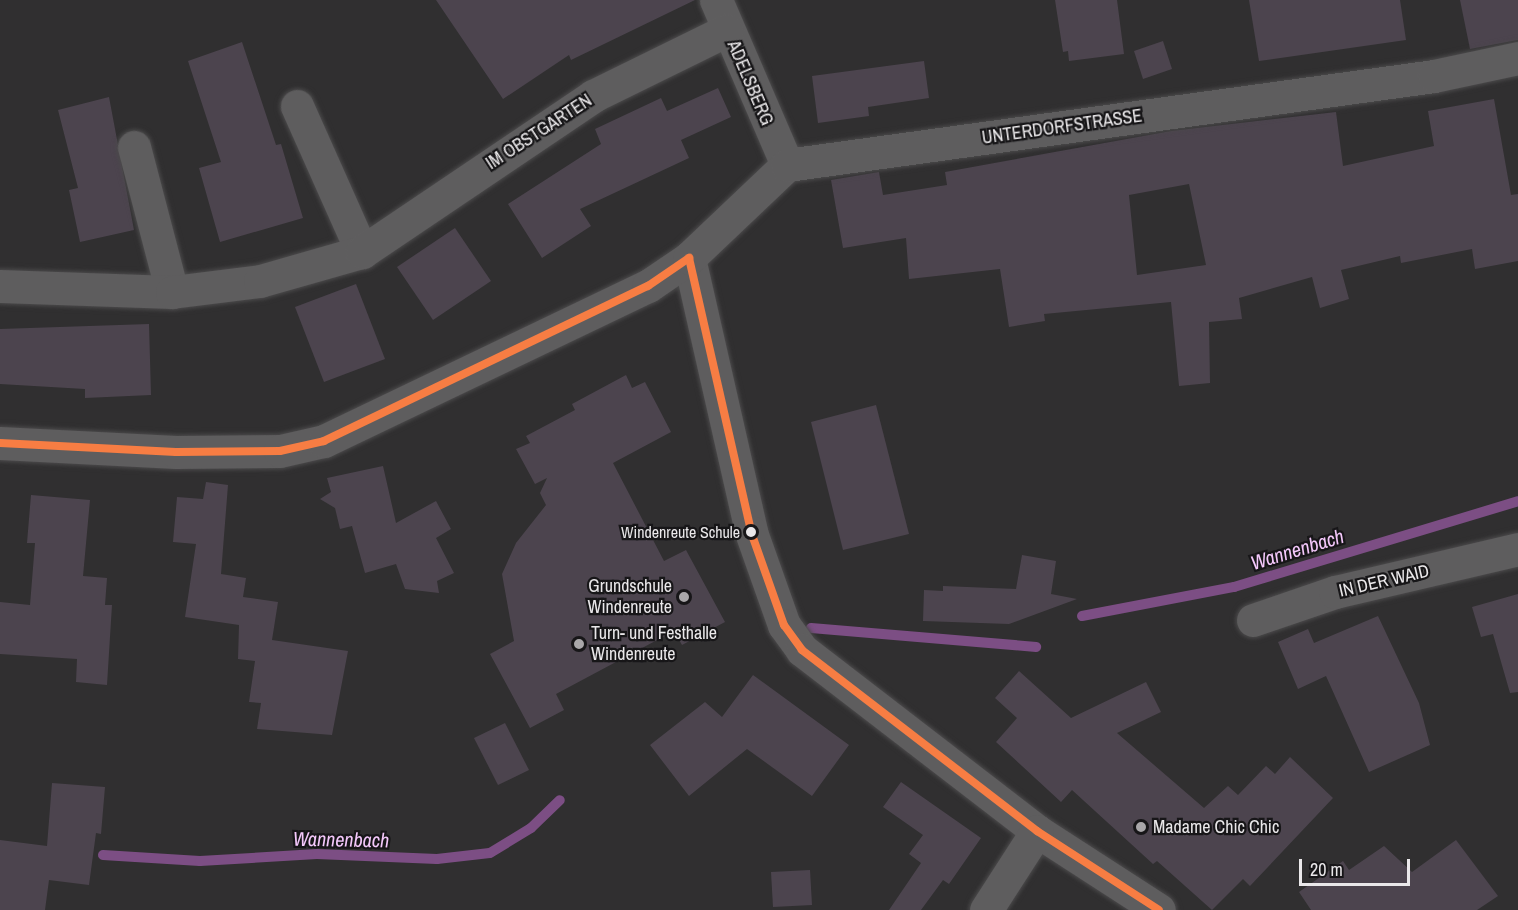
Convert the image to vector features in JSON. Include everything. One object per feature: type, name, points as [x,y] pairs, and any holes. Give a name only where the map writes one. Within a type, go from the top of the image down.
[{"type":"street","name":"ADELSBERG","points":[[721,15],[787,165]]},
{"type":"street","name":"IM OBSTGARTEN","points":[[0,285],[172,292],[260,281],[362,252],[593,96],[721,15]]},
{"type":"street","name":"UNTERDORFSTRASSE","points":[[787,165],[1434,76],[1518,58]]},
{"type":"street","points":[[297,106],[362,252]]},
{"type":"street","points":[[134,147],[172,292]]},
{"type":"street","points":[[0,443],[176,452],[280,451],[324,441],[648,286],[689,258],[787,165]]},
{"type":"street","points":[[689,258],[751,532],[784,625],[802,650],[1037,831],[1160,910]]},
{"type":"street","name":"IN DER WAID","points":[[1253,620],[1335,592],[1518,549]]},
{"type":"street","points":[[986,910],[1037,831]]},
{"type":"building","points":[[436,0],[695,0],[571,60],[569,55],[503,99]]},
{"type":"building","points":[[1055,0],[1117,0],[1124,54],[1069,61],[1068,51],[1063,52]]},
{"type":"building","points":[[1249,0],[1400,0],[1406,40],[1259,61]]},
{"type":"building","points":[[1460,0],[1518,0],[1518,40],[1470,49]]},
{"type":"building","points":[[1163,41],[1172,69],[1143,79],[1134,51]]},
{"type":"building","points":[[242,42],[276,145],[281,144],[303,218],[220,242],[199,168],[221,162],[188,61]]},
{"type":"building","points":[[924,61],[929,98],[868,107],[869,116],[818,123],[812,76]]},
{"type":"building","points":[[718,88],[731,117],[681,140],[689,158],[580,209],[591,226],[542,258],[508,204],[601,144],[595,129],[661,98],[667,111]]},
{"type":"building","points":[[109,97],[134,230],[80,242],[69,190],[78,188],[58,110]]},
{"type":"building","points":[[1494,99],[1511,195],[1518,194],[1518,261],[1475,269],[1472,249],[1401,263],[1400,256],[1341,270],[1349,299],[1320,308],[1312,277],[1239,298],[1242,319],[1209,322],[1210,383],[1179,386],[1171,302],[1044,314],[1045,321],[1009,327],[1000,269],[909,279],[906,238],[843,248],[831,180],[879,172],[883,195],[947,185],[945,172],[1171,131],[1336,112],[1343,166],[1434,146],[1428,111]],"holes":[[[1189,184],[1206,265],[1137,275],[1129,195]]]},
{"type":"building","points":[[455,228],[491,281],[433,320],[397,267]]},
{"type":"building","points":[[356,284],[385,359],[324,382],[295,307]]},
{"type":"building","points":[[149,324],[151,395],[85,398],[85,389],[0,384],[0,329]]},
{"type":"building","points":[[626,375],[632,388],[645,382],[671,432],[613,463],[664,561],[686,550],[725,622],[682,645],[674,631],[556,694],[564,710],[530,728],[490,654],[514,641],[502,574],[516,543],[546,505],[540,493],[547,478],[535,484],[516,449],[530,443],[526,436],[575,410],[572,404]]},
{"type":"building","points":[[876,405],[909,534],[843,550],[811,422]]},
{"type":"building","points":[[383,466],[396,523],[436,501],[451,529],[436,538],[454,573],[437,581],[439,593],[405,589],[396,564],[365,573],[352,526],[340,529],[335,508],[320,499],[331,492],[327,478]]},
{"type":"building","points":[[206,482],[228,485],[221,574],[246,578],[243,597],[278,602],[272,640],[348,651],[332,735],[257,729],[261,703],[249,702],[255,661],[238,659],[239,625],[185,617],[196,544],[173,542],[177,497],[203,499]]},
{"type":"building","points":[[31,495],[90,500],[83,576],[107,578],[105,605],[112,605],[107,685],[76,682],[77,659],[0,654],[0,602],[30,605],[35,543],[27,543]]},
{"type":"building","points":[[1022,555],[1056,561],[1051,594],[1077,599],[1009,624],[923,621],[924,590],[943,591],[943,586],[1016,589]]},
{"type":"building","points":[[1518,594],[1518,692],[1510,693],[1493,634],[1481,637],[1472,607]]},
{"type":"building","points":[[1378,616],[1419,703],[1430,745],[1369,772],[1326,676],[1298,689],[1278,642],[1308,629],[1314,643]]},
{"type":"building","points":[[1019,671],[1071,718],[1146,682],[1161,712],[1117,733],[1204,808],[1228,786],[1238,795],[1266,766],[1275,774],[1290,757],[1333,798],[1250,886],[1243,879],[1212,910],[1157,861],[1153,864],[1072,790],[1061,802],[996,742],[1017,718],[995,698]]},
{"type":"building","points":[[753,675],[849,745],[812,796],[747,749],[689,796],[650,745],[705,702],[722,717]]},
{"type":"building","points":[[505,723],[529,770],[498,785],[474,738]]},
{"type":"building","points":[[901,782],[981,838],[949,884],[943,880],[921,910],[889,910],[921,863],[909,854],[923,835],[883,807]]},
{"type":"building","points":[[52,783],[105,787],[101,834],[96,833],[89,885],[49,880],[45,910],[0,910],[0,840],[47,846]]},
{"type":"building","points":[[1456,840],[1498,896],[1477,910],[1311,910],[1299,892],[1343,861],[1349,870],[1384,846],[1412,872]]},
{"type":"building","points":[[810,870],[812,905],[773,907],[771,872]]},
{"type":"waterway","name":"Wannenbach","points":[[1082,616],[1234,587],[1518,501]]},
{"type":"waterway","name":"Wannenbach","points":[[811,628],[1036,647]]},
{"type":"waterway","name":"Wannenbach","points":[[103,855],[200,861],[317,854],[437,859],[490,853],[531,828],[560,800]]},
{"type":"transit line","points":[[689,258],[751,532],[784,625],[802,650],[1037,831],[1159,910]]},
{"type":"transit line","points":[[0,443],[176,452],[280,451],[324,441],[648,286],[689,258]]},
{"type":"place","name":"Windenreute Schule","points":[[751,532]]},
{"type":"place","name":"Grundschule Windenreute","points":[[684,597]]},
{"type":"place","name":"Turn- und Festhalle Windenreute","points":[[579,644]]},
{"type":"place","name":"Madame Chic Chic","points":[[1141,827]]}]
